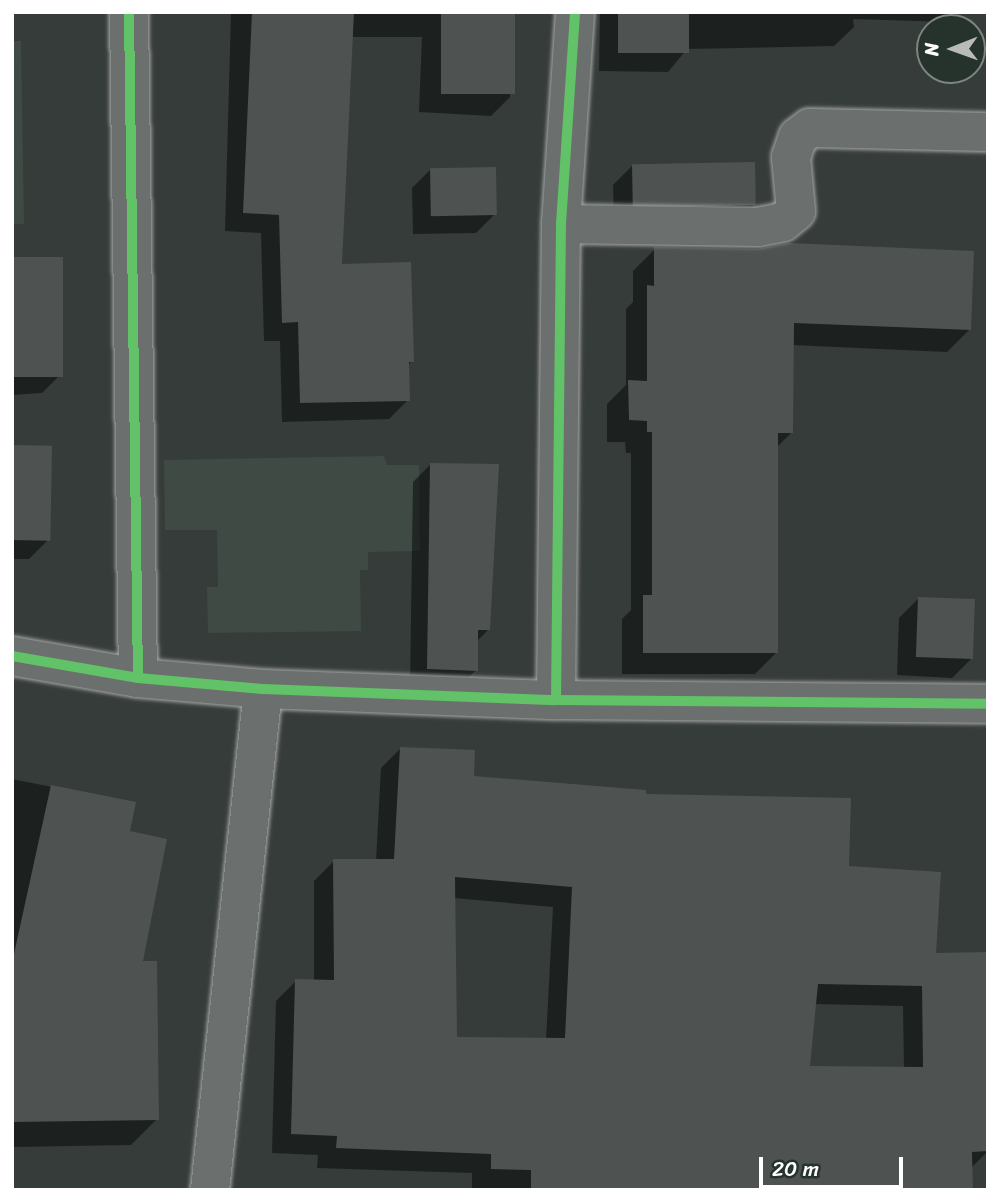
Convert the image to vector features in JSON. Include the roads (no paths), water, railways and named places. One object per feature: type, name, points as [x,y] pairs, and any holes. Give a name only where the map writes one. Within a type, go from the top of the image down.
[{"type":"street","points":[[129,12],[138,678]]},
{"type":"street","points":[[556,700],[561,224],[575,12]]},
{"type":"street","points":[[561,224],[758,227],[783,222],[796,211],[791,157],[798,137],[810,128],[988,132]]},
{"type":"street","points":[[12,656],[138,678],[263,689],[556,700],[988,704]]},
{"type":"street","points":[[210,1190],[263,689]]}]
